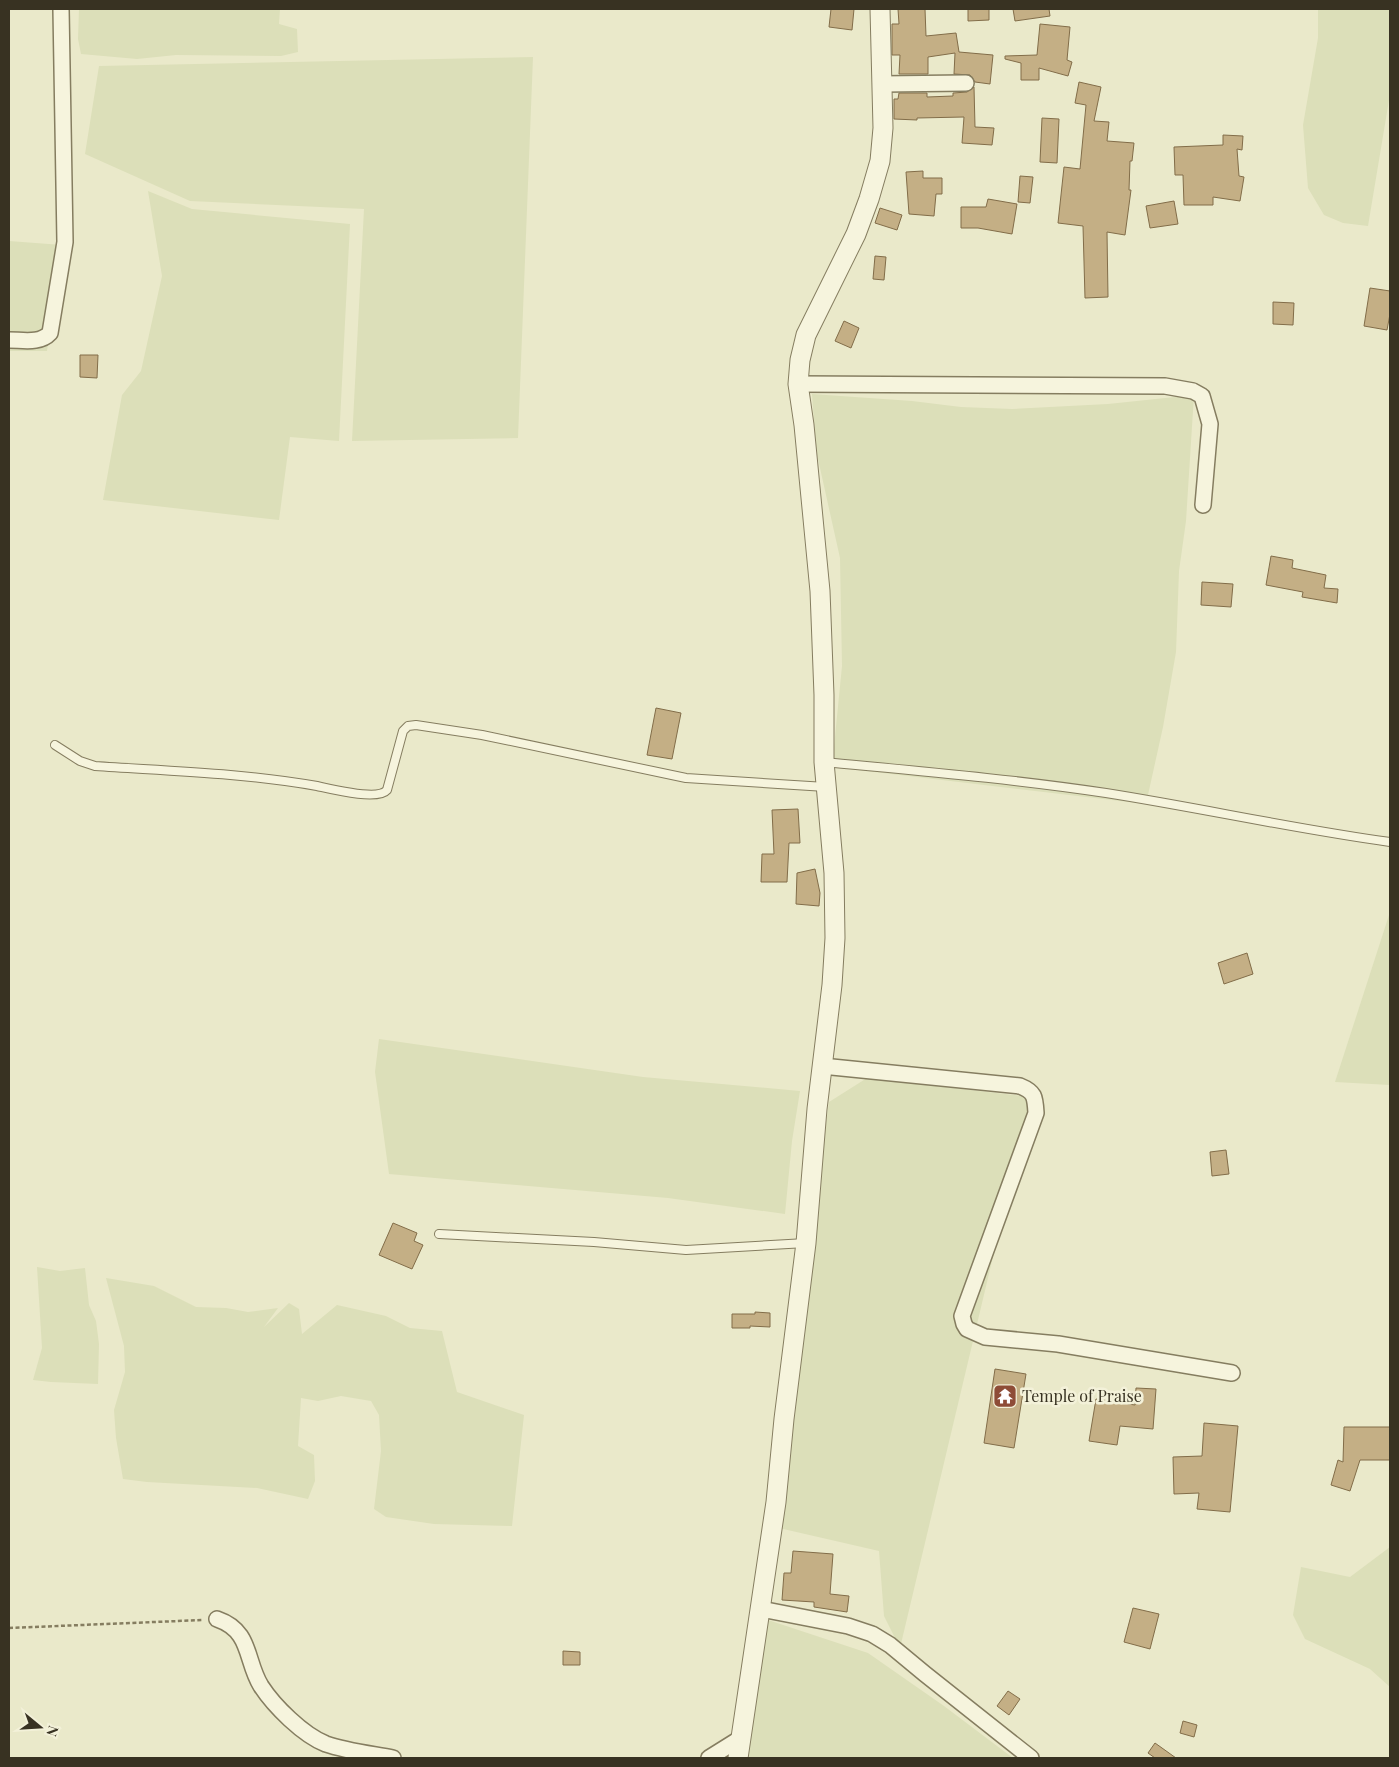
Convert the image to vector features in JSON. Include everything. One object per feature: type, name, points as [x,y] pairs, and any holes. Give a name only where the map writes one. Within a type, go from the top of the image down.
[{"type":"street","points":[[9,340],[37,341],[50,333],[65,242],[61,9]]},
{"type":"street","points":[[738,1758],[776,1502],[784,1419],[806,1243],[822,1066],[832,985],[834,873],[824,762],[824,695],[820,590],[804,425],[798,384],[800,360],[806,335],[856,234],[869,200],[880,161],[884,128],[880,9]]},
{"type":"street","points":[[882,84],[966,83]]},
{"type":"street","points":[[798,384],[1165,386],[1193,391],[1202,396],[1210,424],[1203,505]]},
{"type":"street","points":[[822,1066],[1020,1086],[1030,1090],[1035,1098],[1036,1113],[962,1316],[967,1329],[985,1338],[1058,1344],[1232,1373]]},
{"type":"street","points":[[761,1609],[848,1626],[872,1634],[890,1644],[924,1674],[1031,1758]]},
{"type":"street","points":[[218,1619],[229,1623],[237,1629],[244,1641],[260,1685],[279,1708],[306,1732],[326,1744],[393,1758]]},
{"type":"street","points":[[709,1758],[741,1738]]},
{"type":"lane","points":[[55,745],[80,761],[95,766],[272,778],[362,794],[380,795],[387,790],[403,731],[408,726],[416,725],[482,735],[686,778],[826,787]]},
{"type":"lane","points":[[824,762],[1041,784],[1332,834],[1390,842]]},
{"type":"lane","points":[[439,1234],[594,1242],[686,1250],[806,1243]]},
{"type":"path","points":[[9,1628],[218,1619]]},
{"type":"green space","points":[[79,9],[280,9],[279,24],[297,29],[298,52],[281,56],[176,55],[137,59],[81,54],[78,39]]},
{"type":"green space","points":[[1318,9],[1390,9],[1390,94],[1368,226],[1343,223],[1324,215],[1308,188],[1303,125],[1318,38]]},
{"type":"green space","points":[[533,57],[518,438],[352,441],[364,209],[190,201],[85,154],[99,66]]},
{"type":"green space","points":[[148,191],[192,209],[350,224],[339,441],[290,437],[279,520],[103,500],[122,395],[141,371],[162,276]]},
{"type":"green space","points":[[9,241],[62,245],[47,351],[9,351]]},
{"type":"green space","points":[[812,394],[912,401],[961,407],[1012,409],[1108,404],[1194,395],[1186,521],[1179,571],[1176,652],[1163,727],[1146,804],[832,767],[842,666],[840,558],[816,450]]},
{"type":"green space","points":[[1390,912],[1390,1085],[1335,1082]]},
{"type":"green space","points":[[379,1039],[643,1077],[800,1091],[792,1141],[785,1214],[668,1198],[389,1174],[375,1072]]},
{"type":"green space","points":[[867,1078],[1031,1097],[900,1648],[884,1616],[879,1551],[779,1528],[818,1182],[829,1102]]},
{"type":"green space","points":[[37,1267],[60,1271],[85,1268],[89,1305],[96,1321],[99,1344],[98,1384],[33,1380],[42,1348]]},
{"type":"green space","points":[[106,1278],[154,1286],[196,1307],[226,1308],[248,1312],[278,1308],[264,1327],[289,1303],[299,1309],[302,1334],[337,1305],[386,1316],[410,1328],[442,1331],[457,1392],[524,1415],[512,1526],[434,1524],[386,1517],[374,1509],[381,1451],[379,1415],[371,1401],[341,1396],[318,1401],[301,1398],[298,1446],[314,1455],[315,1481],[308,1499],[257,1488],[123,1479],[116,1438],[114,1410],[125,1372],[124,1346]]},
{"type":"green space","points":[[1390,1547],[1390,1687],[1370,1669],[1305,1639],[1293,1615],[1301,1567],[1350,1577]]},
{"type":"green space","points":[[756,1616],[868,1653],[944,1706],[1013,1758],[733,1758]]},
{"type":"building","points":[[831,9],[854,9],[852,30],[829,27]]},
{"type":"building","points":[[898,9],[925,9],[926,36],[956,33],[959,52],[993,55],[990,84],[975,82],[970,75],[954,74],[955,53],[928,57],[928,74],[899,74],[900,55],[892,55],[892,24],[899,24]]},
{"type":"building","points":[[968,9],[989,9],[989,20],[968,21]]},
{"type":"building","points":[[1013,9],[1049,9],[1050,16],[1015,21]]},
{"type":"building","points":[[1040,24],[1070,27],[1067,60],[1072,62],[1068,76],[1039,68],[1039,80],[1021,80],[1021,63],[1005,59],[1005,56],[1037,55]]},
{"type":"building","points":[[1079,82],[1101,87],[1094,121],[1109,122],[1107,141],[1134,143],[1132,161],[1130,161],[1129,190],[1131,190],[1125,235],[1107,232],[1108,297],[1085,298],[1083,226],[1058,223],[1064,167],[1080,169],[1086,105],[1075,103]]},
{"type":"building","points":[[974,87],[975,127],[994,128],[992,145],[962,143],[964,117],[917,118],[917,120],[894,119],[894,99],[898,99],[899,93],[927,93],[927,97],[953,96],[953,93],[967,92]]},
{"type":"building","points":[[1042,118],[1059,119],[1057,163],[1040,162]]},
{"type":"building","points":[[1223,135],[1243,136],[1242,150],[1237,149],[1239,176],[1244,177],[1240,201],[1213,197],[1213,205],[1184,205],[1183,175],[1175,175],[1174,147],[1223,145]]},
{"type":"building","points":[[923,171],[923,178],[942,178],[942,194],[936,194],[934,216],[909,214],[906,172]]},
{"type":"building","points":[[1020,176],[1033,177],[1030,203],[1018,202]]},
{"type":"building","points":[[988,199],[1017,204],[1012,234],[978,228],[961,228],[961,207],[986,207]]},
{"type":"building","points":[[1174,201],[1178,224],[1150,228],[1146,206]]},
{"type":"building","points":[[880,208],[902,215],[897,230],[875,223]]},
{"type":"building","points":[[875,256],[886,257],[884,280],[873,279]]},
{"type":"building","points":[[1370,288],[1390,291],[1390,314],[1387,330],[1364,326]]},
{"type":"building","points":[[1273,302],[1294,303],[1293,325],[1273,324]]},
{"type":"building","points":[[844,321],[859,328],[851,348],[835,341]]},
{"type":"building","points":[[80,355],[98,355],[97,378],[80,377]]},
{"type":"building","points":[[1271,556],[1293,560],[1292,568],[1326,575],[1324,588],[1338,589],[1337,603],[1302,597],[1303,592],[1266,585]]},
{"type":"building","points":[[1202,582],[1233,584],[1231,607],[1201,605]]},
{"type":"building","points":[[656,708],[681,713],[672,759],[647,755]]},
{"type":"building","points":[[798,809],[800,843],[789,843],[787,882],[761,882],[762,854],[774,854],[772,810]]},
{"type":"building","points":[[815,869],[820,893],[819,906],[796,904],[797,873]]},
{"type":"building","points":[[1247,953],[1253,974],[1224,984],[1218,963]]},
{"type":"building","points":[[1226,1150],[1229,1174],[1212,1176],[1210,1152]]},
{"type":"building","points":[[393,1223],[417,1233],[414,1241],[423,1245],[412,1269],[379,1255]]},
{"type":"building","points":[[755,1312],[770,1313],[770,1327],[750,1326],[750,1328],[732,1328],[732,1314],[755,1314]]},
{"type":"building","points":[[995,1369],[1026,1374],[1014,1448],[984,1443]]},
{"type":"building","points":[[1136,1388],[1156,1389],[1153,1429],[1120,1426],[1117,1445],[1089,1441],[1096,1399],[1135,1405]]},
{"type":"building","points":[[1204,1423],[1238,1426],[1230,1512],[1197,1509],[1199,1493],[1174,1494],[1173,1457],[1202,1456]]},
{"type":"building","points":[[1344,1427],[1390,1427],[1390,1460],[1360,1460],[1350,1491],[1331,1485],[1338,1460],[1343,1462]]},
{"type":"building","points":[[793,1551],[833,1554],[830,1594],[849,1596],[847,1612],[814,1607],[814,1602],[782,1600],[784,1573],[791,1573]]},
{"type":"building","points":[[1133,1608],[1159,1614],[1150,1649],[1124,1642]]},
{"type":"building","points":[[563,1651],[580,1652],[580,1665],[563,1665]]},
{"type":"building","points":[[1008,1691],[1020,1699],[1009,1715],[997,1706]]},
{"type":"building","points":[[1183,1721],[1197,1725],[1194,1737],[1180,1733]]},
{"type":"building","points":[[1155,1743],[1176,1758],[1155,1758],[1148,1753]]},
{"type":"place","name":"Temple of Praise","points":[[1005,1396]]}]
